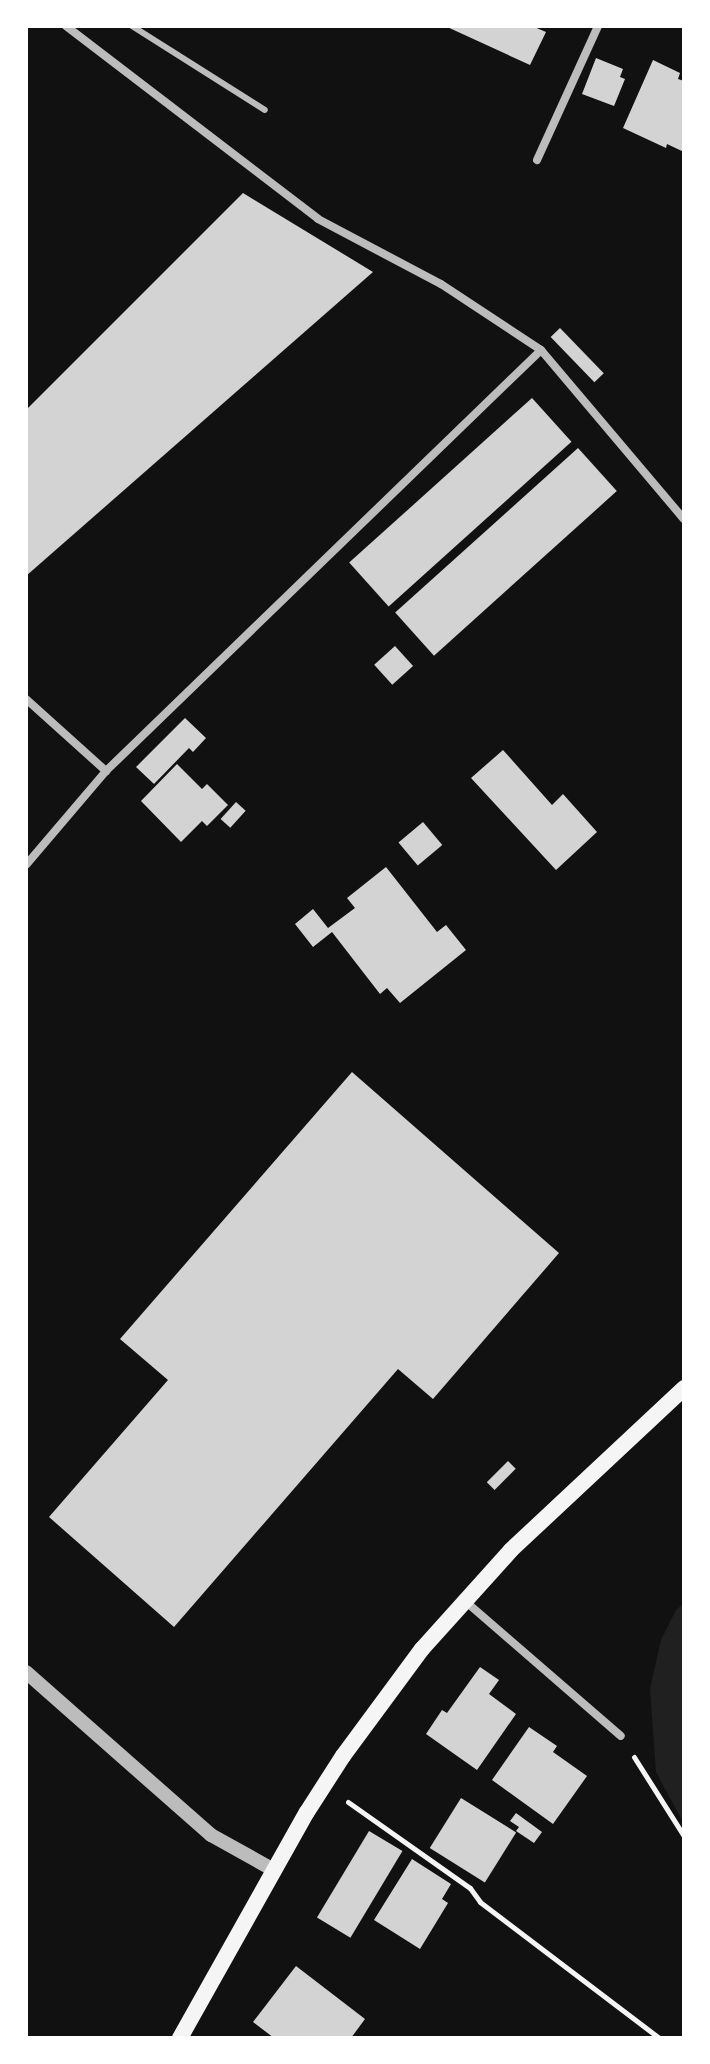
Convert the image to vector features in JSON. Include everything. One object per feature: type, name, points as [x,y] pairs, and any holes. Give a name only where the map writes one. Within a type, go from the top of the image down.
[{"type":"main road","points":[[180,2038],[323,1787],[381,1702],[464,1600],[530,1531],[684,1388]]},
{"type":"street","points":[[66,26],[318,219],[441,284],[541,350],[684,519]]},
{"type":"street","points":[[537,160],[598,26]]},
{"type":"street","points":[[26,865],[106,771],[541,350]]},
{"type":"street","points":[[26,699],[106,771]]},
{"type":"street","points":[[464,1600],[621,1736]]},
{"type":"street","points":[[26,1672],[211,1835],[274,1870]]},
{"type":"lane","points":[[132,26],[265,110]]},
{"type":"path","points":[[621,1736],[684,1836]]},
{"type":"path","points":[[323,1787],[470,1888],[480,1902],[659,2038]]},
{"type":"shaded area","points":[[684,1603],[684,1824],[656,1772],[650,1689],[661,1640],[676,1610]]},
{"type":"building","points":[[445,26],[532,26],[546,32],[530,65]]},
{"type":"building","points":[[596,58],[623,69],[620,77],[625,79],[614,106],[582,94]]},
{"type":"building","points":[[653,60],[680,73],[678,79],[684,81],[684,152],[667,144],[666,148],[623,128]]},
{"type":"building","points":[[243,193],[373,272],[26,576],[26,410]]},
{"type":"building","points":[[560,328],[604,373],[594,382],[551,337]]},
{"type":"building","points":[[532,398],[571,442],[389,606],[349,563]]},
{"type":"building","points":[[578,448],[617,491],[434,656],[395,613]]},
{"type":"building","points":[[395,646],[413,666],[392,685],[374,665]]},
{"type":"building","points":[[185,718],[206,738],[193,752],[189,748],[154,784],[136,767]]},
{"type":"building","points":[[503,750],[552,805],[563,794],[597,832],[556,870],[471,778]]},
{"type":"building","points":[[177,764],[202,789],[207,784],[228,805],[207,826],[202,821],[181,842],[141,801]]},
{"type":"building","points":[[236,802],[246,811],[230,828],[221,819]]},
{"type":"building","points":[[423,822],[442,845],[418,866],[398,843]]},
{"type":"building","points":[[386,867],[437,932],[446,925],[466,950],[400,1003],[387,988],[380,994],[332,932],[313,947],[295,924],[313,909],[328,928],[355,908],[347,898]]},
{"type":"building","points":[[352,1072],[559,1253],[433,1399],[398,1369],[174,1627],[49,1517],[168,1380],[120,1339]]},
{"type":"building","points":[[508,1461],[516,1469],[495,1490],[487,1482]]},
{"type":"building","points":[[480,1667],[499,1680],[489,1694],[516,1714],[477,1770],[426,1734],[442,1710],[447,1713]]},
{"type":"building","points":[[529,1727],[557,1746],[553,1752],[587,1776],[553,1824],[492,1780]]},
{"type":"building","points":[[461,1798],[516,1832],[485,1882],[430,1848]]},
{"type":"building","points":[[516,1813],[542,1832],[534,1843],[516,1831],[519,1827],[510,1821]]},
{"type":"building","points":[[369,1831],[402,1851],[350,1938],[317,1918]]},
{"type":"building","points":[[412,1859],[451,1884],[442,1899],[448,1903],[420,1949],[374,1920]]},
{"type":"building","points":[[296,1966],[365,2019],[351,2038],[274,2038],[253,2022]]}]
